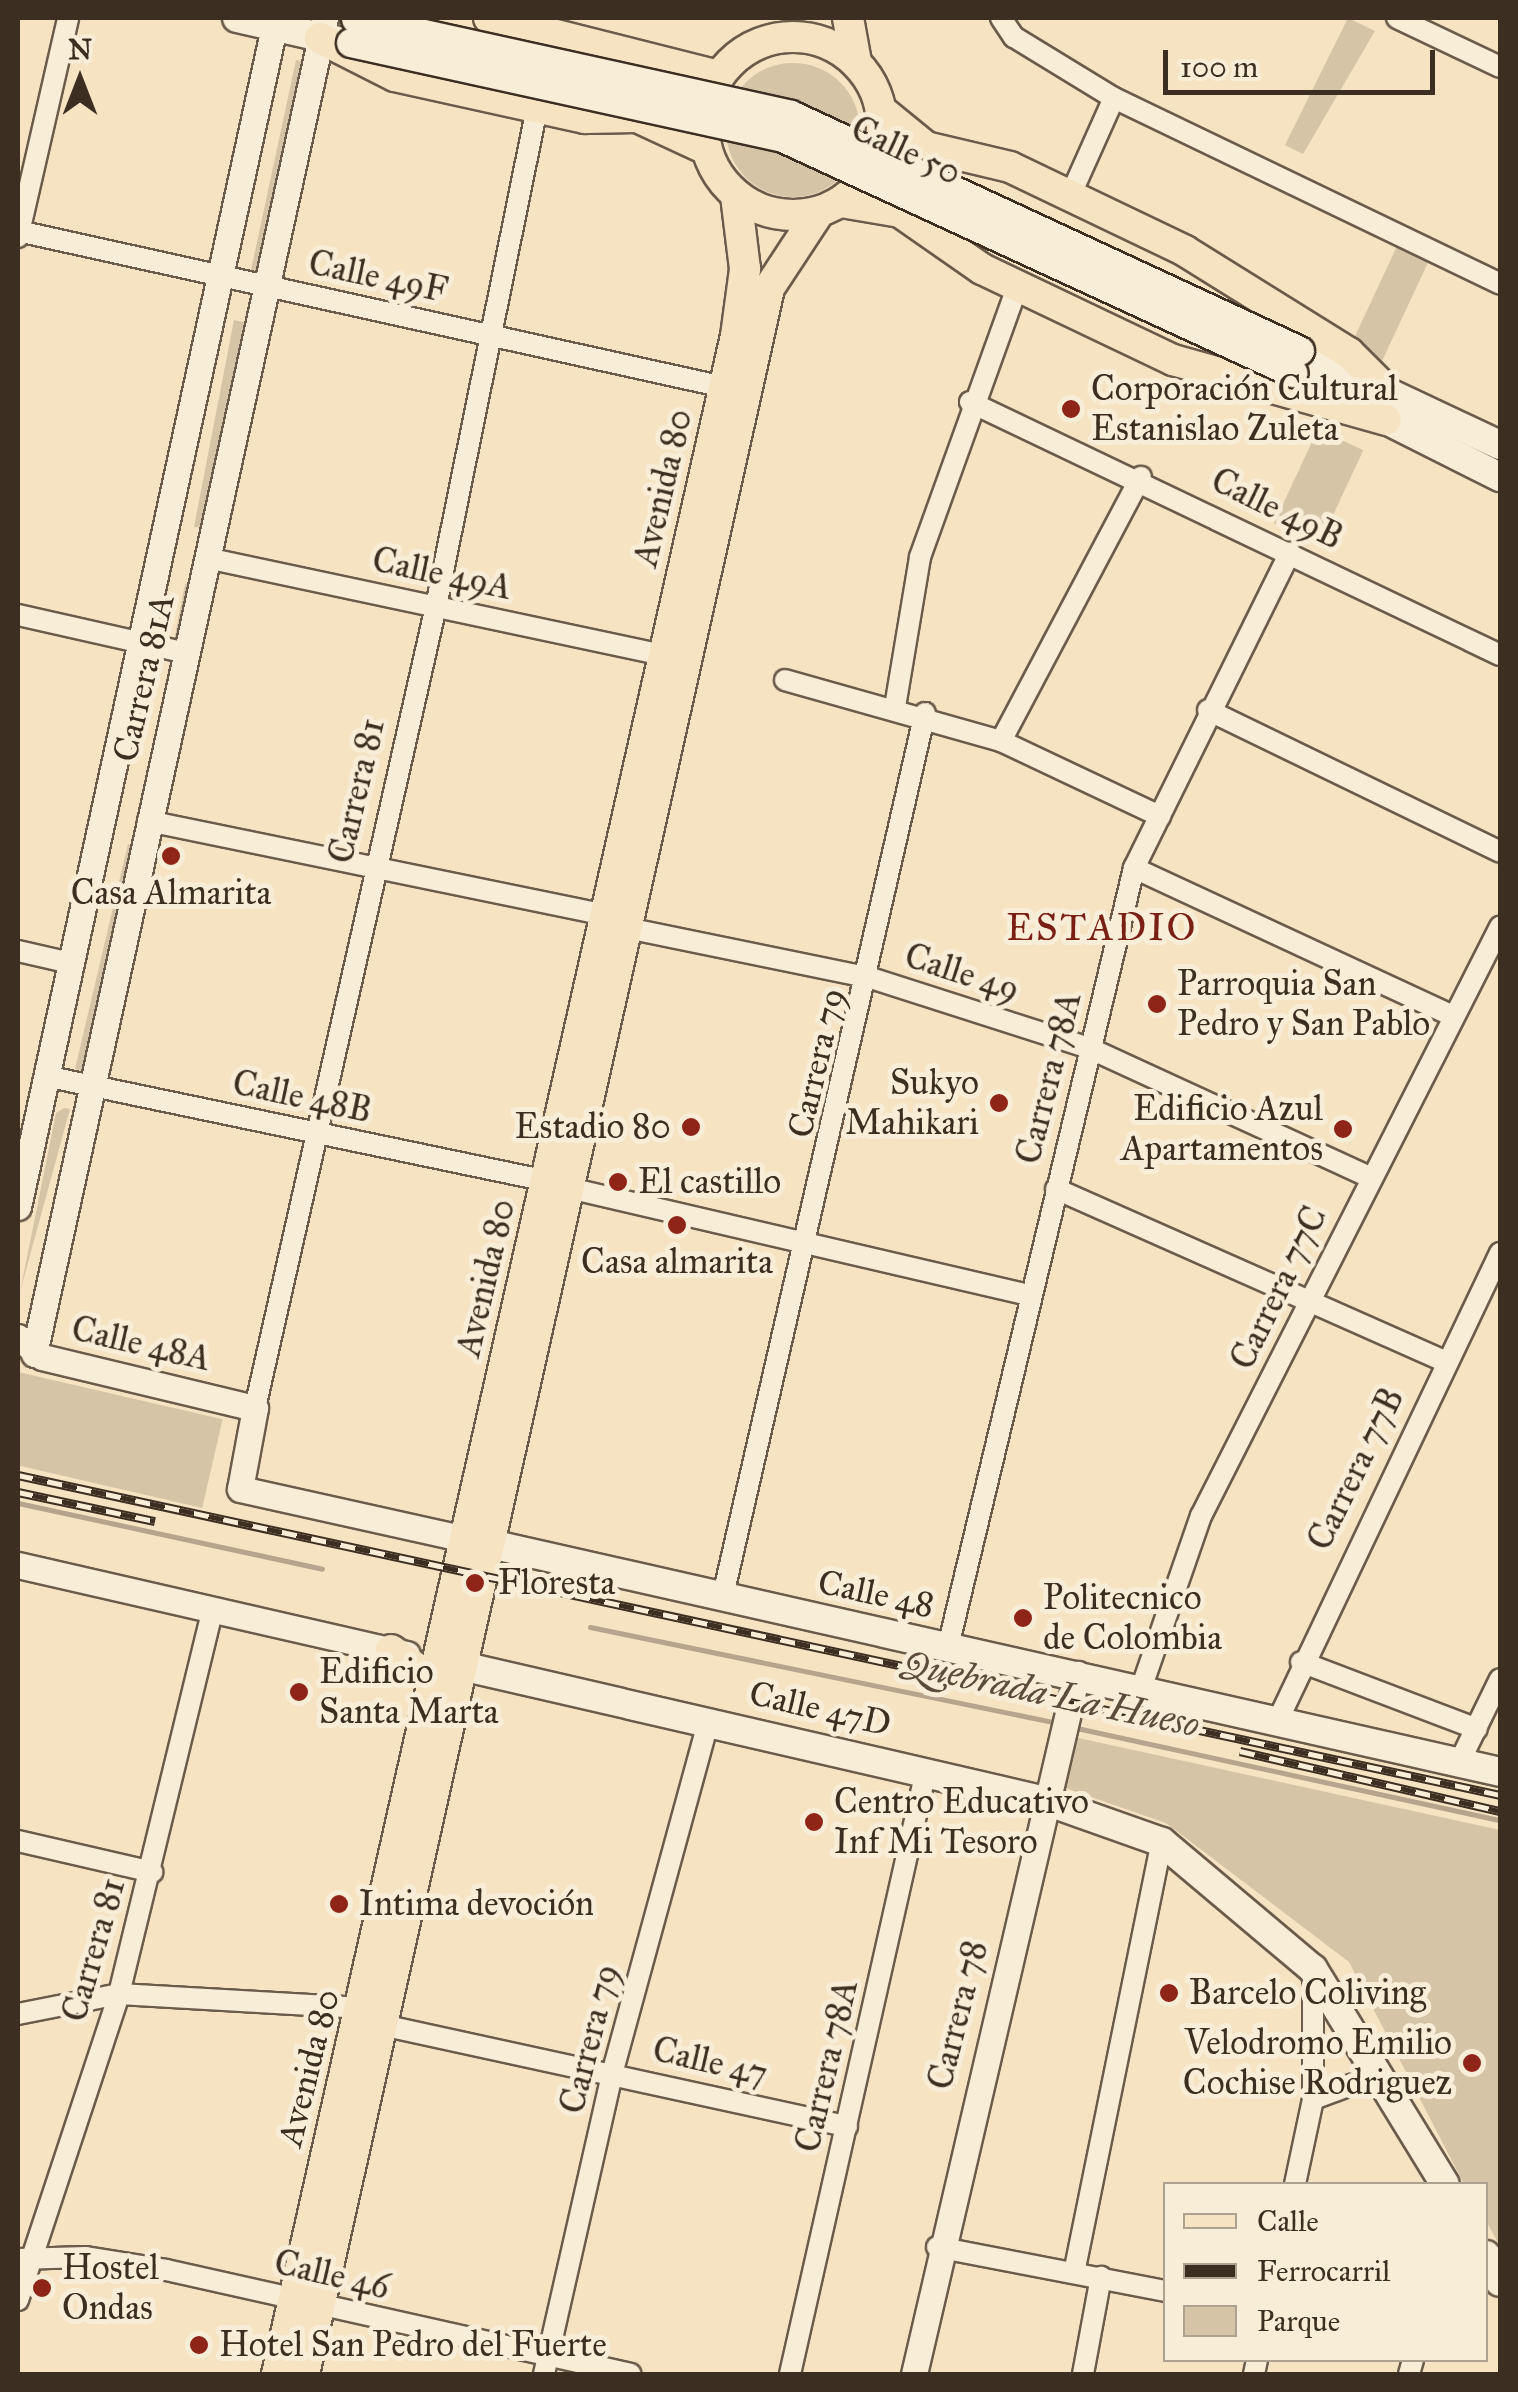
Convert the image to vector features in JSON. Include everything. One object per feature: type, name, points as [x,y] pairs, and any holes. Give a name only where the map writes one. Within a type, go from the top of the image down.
[{"type":"main road","name":"Calle 50","points":[[237,18],[323,28],[352,26],[791,115],[1297,362],[1386,420],[1500,476]]},
{"type":"main road","points":[[488,18],[566,25],[718,76]]},
{"type":"main road","points":[[848,18],[856,62],[882,111],[926,146],[1010,167],[1070,194],[1349,353],[1384,388]]},
{"type":"main road","points":[[856,62],[794,27],[748,49],[718,76],[703,124],[706,149],[736,196],[776,214],[830,207],[900,212],[1017,288],[1191,366],[1386,420]]},
{"type":"main road","points":[[323,28],[396,76],[537,108],[660,122],[706,149]]},
{"type":"main road","points":[[830,207],[876,162],[882,111]]},
{"type":"main road","name":"Avenida 80","points":[[616,922],[664,654],[724,387],[745,269],[736,196]]},
{"type":"main road","name":"Avenida 80","points":[[277,2374],[306,2303],[372,2016],[445,1669],[478,1542],[616,922],[769,288],[830,207]]},
{"type":"main road","name":"Calle 50","points":[[1297,362],[1384,388],[1500,444]]},
{"type":"main road","name":"Calle 48","points":[[478,1542],[722,1600],[1279,1718],[1500,1772]]},
{"type":"main road","points":[[391,1650],[445,1669]]},
{"type":"main road","name":"Calle 47D","points":[[445,1669],[926,1771],[1046,1801],[1162,1842],[1312,1969],[1381,2074],[1444,2182]]},
{"type":"main road","points":[[1488,2259],[1500,2282]]},
{"type":"main road","name":"Avenida 80","points":[[304,2374],[306,2303]]},
{"type":"street","points":[[18,233],[68,18]]},
{"type":"street","points":[[1001,18],[1014,37],[1114,98],[1500,284]]},
{"type":"street","points":[[1397,18],[1500,67]]},
{"type":"street","name":"Carrera 81A","points":[[18,1206],[274,22]]},
{"type":"street","name":"Carrera 81A","points":[[26,1346],[90,1086],[323,28]]},
{"type":"street","points":[[1070,194],[1114,98]]},
{"type":"street","name":"Carrera 81","points":[[237,1488],[436,606],[537,108]]},
{"type":"street","name":"Calle 49F","points":[[18,233],[724,387]]},
{"type":"street","points":[[895,706],[920,557],[970,402],[1017,288]]},
{"type":"street","name":"Calle 49B","points":[[970,402],[1140,477],[1500,655]]},
{"type":"street","points":[[1002,741],[1140,477]]},
{"type":"street","name":"Carrera 78A","points":[[948,1648],[1134,868],[1208,710],[1290,552]]},
{"type":"street","name":"Calle 49A","points":[[206,558],[664,654]]},
{"type":"street","points":[[18,615],[186,653]]},
{"type":"street","points":[[785,680],[925,714],[1002,741],[1160,816]]},
{"type":"street","points":[[1208,710],[1500,852]]},
{"type":"street","name":"Carrera 79","points":[[722,1600],[871,978],[925,714]]},
{"type":"street","name":"Calle 49","points":[[148,821],[871,978],[1089,1048],[1370,1178]]},
{"type":"street","points":[[1134,868],[1451,1015]]},
{"type":"street","name":"Carrera 77C","points":[[1142,1688],[1201,1516],[1451,1015],[1500,927]]},
{"type":"street","points":[[18,951],[71,964]]},
{"type":"street","name":"Calle 48B","points":[[45,1076],[558,1184],[1030,1295]]},
{"type":"street","points":[[1056,1189],[1304,1306],[1445,1362]]},
{"type":"street","name":"Carrera 77B","points":[[1279,1718],[1302,1662],[1500,1253]]},
{"type":"street","name":"Calle 48A","points":[[26,1346],[255,1408]]},
{"type":"street","name":"Calle 48","points":[[237,1488],[478,1542]]},
{"type":"street","points":[[18,1564],[212,1612],[391,1650]]},
{"type":"street","name":"Carrera 81","points":[[18,2300],[27,2257],[119,1994],[152,1872],[212,1612]]},
{"type":"street","points":[[1302,1662],[1477,1729]]},
{"type":"street","name":"Carrera 78","points":[[914,2374],[937,2247],[1077,1674]]},
{"type":"street","points":[[1460,1761],[1500,1678]]},
{"type":"street","name":"Carrera 79","points":[[546,2365],[612,2074],[708,1722]]},
{"type":"street","name":"Carrera 78A","points":[[790,2374],[926,1771]]},
{"type":"street","points":[[18,1841],[152,1872]]},
{"type":"street","points":[[1074,2273],[1162,1842]]},
{"type":"street","points":[[1295,2182],[1313,2099],[1312,1969]]},
{"type":"street","name":"Calle 47","points":[[18,2014],[119,1994],[372,2016],[846,2126]]},
{"type":"street","points":[[1313,2099],[1381,2074]]},
{"type":"street","points":[[937,2247],[1163,2290]]},
{"type":"street","name":"Calle 46","points":[[27,2257],[166,2270],[546,2365],[630,2374]]},
{"type":"street","points":[[1083,2374],[1101,2277]]},
{"type":"green space","points":[[1348,18],[1375,31],[1303,154],[1285,145]]},
{"type":"green space","points":[[296,60],[310,63],[268,273],[251,270]]},
{"type":"green space","points":[[793,63],[819,68],[840,83],[855,104],[860,130],[855,156],[840,177],[819,192],[793,197],[767,192],[746,177],[731,156],[726,130],[731,104],[746,83],[767,68]]},
{"type":"green space","points":[[1398,244],[1430,259],[1371,385],[1339,370]]},
{"type":"green space","points":[[234,320],[252,324],[210,528],[194,527]]},
{"type":"green space","points":[[1318,429],[1363,450],[1319,544],[1274,523]]},
{"type":"green space","points":[[185,584],[200,587],[158,804],[143,801]]},
{"type":"green space","points":[[128,844],[145,848],[86,1071],[75,1069]]},
{"type":"green space","points":[[70,1109],[20,1292],[56,1113]]},
{"type":"green space","points":[[18,1372],[223,1419],[202,1508],[18,1465]]},
{"type":"green space","points":[[1074,1737],[1500,1830],[1500,2246],[1488,2225],[1488,2182],[1463,2182],[1349,1962],[1166,1823],[1065,1788]]},
{"type":"waterway","name":"Quebrada La Hueso","points":[[18,1503],[322,1569]]},
{"type":"waterway","name":"Quebrada La Hueso","points":[[590,1627],[1057,1723]]},
{"type":"waterway","name":"Quebrada La Hueso","points":[[1072,1727],[1500,1820]]},
{"type":"railway","points":[[18,1475],[1500,1795]]},
{"type":"railway","points":[[18,1492],[155,1521]]},
{"type":"railway","points":[[1240,1751],[1500,1811]]},
{"type":"place","name":"Corporación Cultural Estanislao Zuleta","points":[[1071,409]]},
{"type":"place","name":"Casa Almarita","points":[[171,856]]},
{"type":"place","name":"Parroquia San Pedro y San Pablo","points":[[1157,1004]]},
{"type":"place","name":"Sukyo Mahikari","points":[[999,1103]]},
{"type":"place","name":"Estadio 80","points":[[691,1127]]},
{"type":"place","name":"Edificio Azul Apartamentos","points":[[1343,1129]]},
{"type":"place","name":"El castillo","points":[[618,1182]]},
{"type":"place","name":"Casa almarita","points":[[677,1225]]},
{"type":"place","name":"Floresta","points":[[475,1583]]},
{"type":"place","name":"Politecnico de Colombia","points":[[1023,1618]]},
{"type":"place","name":"Edificio Santa Marta","points":[[299,1692]]},
{"type":"place","name":"Centro Educativo Inf Mi Tesoro","points":[[814,1822]]},
{"type":"place","name":"Intima devoción","points":[[339,1904]]},
{"type":"place","name":"Barcelo Coliving","points":[[1169,1993]]},
{"type":"place","name":"Velodromo Emilio Cochise Rodriguez","points":[[1472,2063]]},
{"type":"place","name":"Hostel Ondas","points":[[42,2288]]},
{"type":"place","name":"Hotel San Pedro del Fuerte","points":[[199,2345]]},
{"type":"district","name":"ESTADIO","points":[[1102,928]]}]
